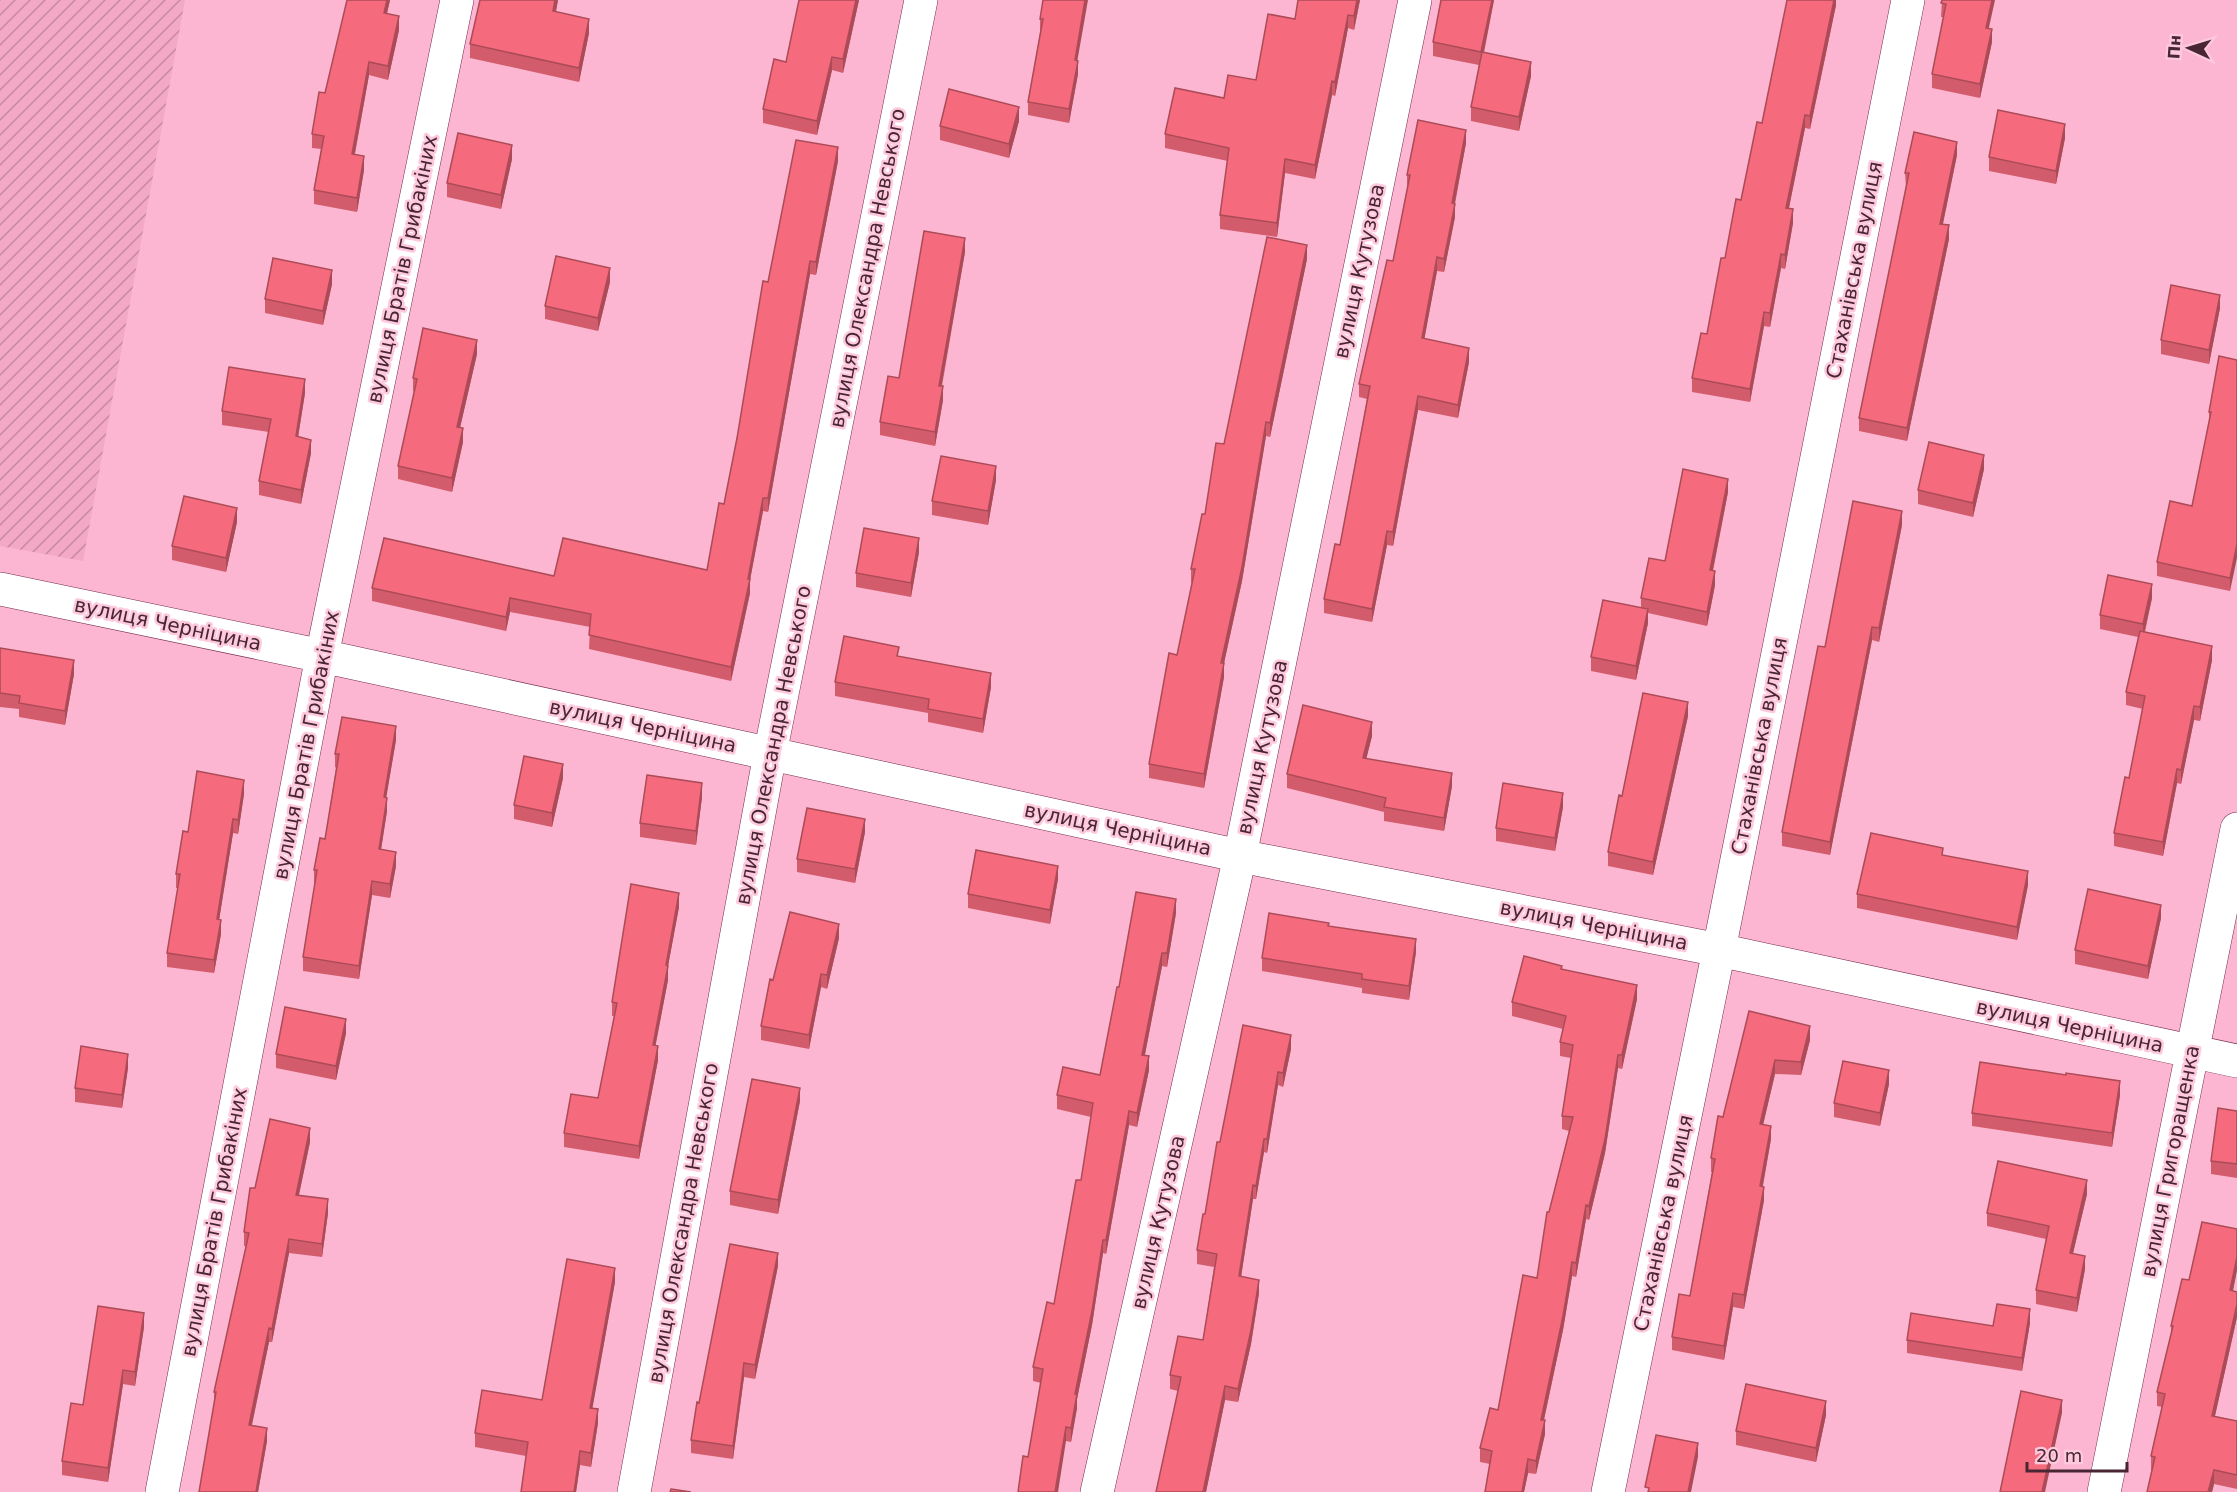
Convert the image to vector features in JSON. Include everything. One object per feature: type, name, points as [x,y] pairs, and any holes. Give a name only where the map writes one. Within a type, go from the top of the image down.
[{"type":"street","name":"вулиця Братів Грибакіних","points":[[162,1492],[322,656],[457,0]]},
{"type":"street","name":"вулиця Олександра Невського","points":[[634,1492],[770,754],[921,0]]},
{"type":"street","name":"вулиця Кутузова","points":[[1097,1492],[1240,855],[1415,0]]},
{"type":"street","name":"Стаханівська вулиця","points":[[1608,1492],[1719,950],[1908,0]]},
{"type":"street","name":"вулиця Черніцина","points":[[0,589],[322,656],[1240,855],[1719,950],[2237,1061]]},
{"type":"street","name":"вулиця Григоращенка","points":[[2104,1492],[2237,830]]},
{"type":"shaded area","points":[[0,0],[185,0],[83,561],[0,546]]},
{"type":"building","points":[[347,0],[387,0],[384,13],[399,16],[388,66],[369,62],[352,154],[364,156],[357,198],[314,190],[324,136],[312,134],[319,92],[325,93]]},
{"type":"building","points":[[480,0],[555,0],[553,11],[589,19],[579,68],[470,44]]},
{"type":"building","points":[[799,0],[856,0],[843,59],[832,57],[817,121],[763,109],[774,59],[786,62]]},
{"type":"building","points":[[1043,0],[1085,0],[1075,60],[1078,61],[1069,109],[1028,102],[1043,19],[1040,19]]},
{"type":"building","points":[[1298,0],[1357,0],[1354,16],[1348,15],[1315,165],[1285,159],[1277,223],[1220,215],[1229,148],[1165,134],[1175,88],[1224,98],[1228,75],[1256,80],[1268,14],[1295,19]]},
{"type":"building","points":[[1441,0],[1492,0],[1481,52],[1433,42]]},
{"type":"building","points":[[1787,0],[1834,0],[1810,116],[1805,115],[1786,208],[1793,209],[1785,255],[1781,254],[1770,313],[1764,312],[1750,389],[1692,378],[1701,333],[1707,334],[1721,258],[1725,258],[1736,199],[1741,200],[1757,122],[1762,123]]},
{"type":"building","points":[[1942,0],[1992,0],[1986,28],[1992,29],[1980,84],[1932,74],[1946,4],[1941,3]]},
{"type":"building","points":[[1482,52],[1531,62],[1519,117],[1471,107]]},
{"type":"building","points":[[949,89],[1019,107],[1009,144],[940,126]]},
{"type":"building","points":[[1998,110],[2065,124],[2056,171],[1989,157]]},
{"type":"building","points":[[1418,120],[1466,130],[1444,259],[1437,257],[1422,338],[1469,348],[1458,405],[1418,396],[1393,532],[1387,531],[1372,609],[1324,599],[1335,544],[1340,545],[1370,386],[1359,384],[1387,260],[1393,261]]},
{"type":"building","points":[[1914,132],[1957,142],[1940,224],[1949,225],[1907,428],[1859,418],[1909,173],[1905,173]]},
{"type":"building","points":[[458,133],[512,145],[501,195],[447,183]]},
{"type":"building","points":[[796,140],[838,147],[816,262],[810,261],[768,498],[763,498],[748,579],[750,579],[731,667],[589,635],[591,614],[510,598],[506,617],[372,588],[384,538],[554,576],[563,538],[707,570],[719,503],[724,504],[737,438],[763,281],[768,282]]},
{"type":"building","points":[[924,231],[965,238],[939,386],[943,386],[935,432],[880,422],[888,376],[899,378]]},
{"type":"building","points":[[1267,237],[1307,245],[1270,423],[1266,422],[1242,567],[1221,663],[1224,663],[1204,774],[1149,764],[1169,653],[1177,655],[1195,569],[1191,569],[1202,514],[1205,514],[1216,443],[1224,444]]},
{"type":"building","points":[[556,256],[610,268],[598,318],[545,306]]},
{"type":"building","points":[[273,258],[332,270],[323,311],[265,299]]},
{"type":"building","points":[[2171,285],[2220,295],[2209,350],[2161,340]]},
{"type":"building","points":[[423,328],[477,340],[457,427],[463,428],[452,478],[398,466],[417,379],[413,378]]},
{"type":"building","points":[[2219,356],[2237,360],[2237,544],[2230,578],[2157,562],[2170,501],[2192,506],[2211,412],[2209,412]]},
{"type":"building","points":[[229,367],[305,379],[296,436],[311,440],[301,490],[259,481],[271,419],[222,411]]},
{"type":"building","points":[[1929,442],[1984,455],[1973,503],[1918,490]]},
{"type":"building","points":[[941,456],[996,466],[988,511],[932,501]]},
{"type":"building","points":[[1683,469],[1728,479],[1710,570],[1715,571],[1707,612],[1641,598],[1649,558],[1665,561]]},
{"type":"building","points":[[184,496],[237,508],[226,558],[172,546]]},
{"type":"building","points":[[1853,501],[1902,511],[1879,628],[1872,627],[1830,842],[1782,832],[1818,646],[1825,647]]},
{"type":"building","points":[[864,528],[919,538],[911,583],[856,573]]},
{"type":"building","points":[[2108,575],[2152,584],[2143,624],[2100,615]]},
{"type":"building","points":[[1603,600],[1648,609],[1636,666],[1591,657]]},
{"type":"building","points":[[2140,631],[2212,646],[2200,707],[2194,706],[2181,770],[2177,769],[2163,842],[2114,833],[2125,777],[2129,778],[2145,696],[2126,692]]},
{"type":"building","points":[[844,636],[899,647],[897,656],[991,673],[983,719],[928,709],[929,699],[835,682]]},
{"type":"building","points":[[0,648],[74,660],[65,711],[19,703],[20,696],[0,693]]},
{"type":"building","points":[[1643,693],[1688,702],[1653,862],[1608,852]]},
{"type":"building","points":[[1303,705],[1372,722],[1363,758],[1452,773],[1444,818],[1384,807],[1386,798],[1287,774]]},
{"type":"building","points":[[342,717],[396,726],[384,797],[387,798],[379,849],[396,852],[390,884],[372,881],[359,966],[303,957],[317,870],[314,870],[320,838],[325,839],[339,754],[335,754]]},
{"type":"building","points":[[524,756],[563,764],[552,813],[514,805]]},
{"type":"building","points":[[197,771],[244,780],[238,820],[233,819],[217,919],[221,920],[214,960],[167,953],[180,874],[176,874],[183,831],[188,832]]},
{"type":"building","points":[[647,775],[702,783],[696,831],[640,823]]},
{"type":"building","points":[[1503,783],[1563,793],[1555,838],[1496,828]]},
{"type":"building","points":[[807,808],[865,819],[855,869],[797,859]]},
{"type":"building","points":[[1871,833],[1943,848],[1942,855],[2028,871],[2017,927],[1857,894]]},
{"type":"building","points":[[976,850],[1058,866],[1050,910],[968,894]]},
{"type":"building","points":[[631,884],[679,893],[653,1045],[658,1046],[639,1146],[564,1133],[571,1094],[598,1098],[617,1003],[612,1002]]},
{"type":"building","points":[[2088,889],[2161,905],[2148,966],[2075,950]]},
{"type":"building","points":[[1136,892],[1176,899],[1167,953],[1162,953],[1142,1055],[1149,1056],[1137,1113],[1129,1111],[1106,1240],[1103,1240],[1071,1428],[1066,1427],[1055,1492],[1018,1492],[1023,1456],[1028,1457],[1043,1369],[1033,1367],[1047,1302],[1054,1304],[1076,1180],[1081,1180],[1093,1103],[1057,1095],[1063,1067],[1100,1075]]},
{"type":"building","points":[[790,912],[839,924],[827,975],[821,974],[809,1035],[761,1026],[770,979],[773,980]]},
{"type":"building","points":[[1269,913],[1329,923],[1328,926],[1416,939],[1409,986],[1362,979],[1362,974],[1262,958]]},
{"type":"building","points":[[1524,956],[1562,966],[1561,969],[1637,985],[1622,1055],[1618,1055],[1605,1139],[1589,1206],[1586,1205],[1576,1263],[1572,1262],[1541,1420],[1545,1420],[1536,1461],[1528,1459],[1522,1492],[1485,1492],[1492,1451],[1480,1448],[1490,1408],[1498,1410],[1523,1275],[1537,1278],[1547,1212],[1549,1212],[1573,1117],[1562,1116],[1573,1045],[1560,1042],[1566,1016],[1512,1002]]},
{"type":"building","points":[[285,1007],[346,1019],[336,1066],[276,1054]]},
{"type":"building","points":[[1749,1011],[1810,1026],[1801,1062],[1775,1060],[1760,1124],[1771,1126],[1760,1186],[1764,1187],[1744,1295],[1733,1293],[1724,1346],[1672,1337],[1679,1294],[1690,1296],[1715,1159],[1711,1158],[1718,1116],[1723,1117]]},
{"type":"building","points":[[1243,1025],[1291,1035],[1283,1073],[1278,1072],[1267,1139],[1264,1139],[1256,1186],[1253,1185],[1239,1276],[1259,1280],[1251,1330],[1238,1389],[1225,1386],[1203,1492],[1156,1492],[1181,1377],[1170,1375],[1178,1336],[1203,1340],[1217,1254],[1197,1250],[1217,1142],[1220,1142]]},
{"type":"building","points":[[81,1046],[128,1054],[122,1095],[75,1088]]},
{"type":"building","points":[[1843,1061],[1889,1070],[1880,1113],[1834,1103]]},
{"type":"building","points":[[1980,1062],[2120,1081],[2112,1133],[1972,1113]]},
{"type":"building","points":[[752,1079],[800,1088],[778,1200],[730,1191]]},
{"type":"building","points":[[2218,1108],[2237,1111],[2237,1164],[2211,1161]]},
{"type":"building","points":[[270,1119],[310,1128],[296,1195],[328,1199],[322,1244],[289,1239],[272,1329],[269,1328],[249,1425],[267,1428],[256,1492],[199,1492],[216,1392],[214,1392],[249,1233],[244,1232],[250,1188],[255,1188]]},
{"type":"building","points":[[1998,1161],[2087,1180],[2070,1253],[2085,1256],[2077,1298],[2036,1290],[2049,1226],[1987,1213]]},
{"type":"building","points":[[2202,1222],[2237,1229],[2237,1257],[2230,1290],[2237,1292],[2237,1304],[2212,1416],[2237,1421],[2237,1475],[2214,1470],[2208,1492],[2147,1492],[2155,1457],[2151,1456],[2165,1394],[2157,1392],[2182,1279],[2189,1280]]},
{"type":"building","points":[[730,1244],[778,1253],[755,1365],[744,1363],[733,1446],[691,1440]]},
{"type":"building","points":[[567,1259],[615,1268],[590,1408],[598,1409],[591,1453],[580,1451],[574,1492],[521,1492],[528,1442],[475,1433],[482,1390],[542,1400]]},
{"type":"building","points":[[1997,1304],[2030,1309],[2022,1358],[1907,1340],[1911,1313],[1993,1326]]},
{"type":"building","points":[[98,1306],[144,1313],[135,1372],[123,1370],[108,1468],[62,1461],[71,1403],[83,1405]]},
{"type":"building","points":[[1746,1384],[1826,1401],[1816,1448],[1736,1431]]},
{"type":"building","points":[[2021,1391],[2062,1400],[2042,1492],[2000,1492]]},
{"type":"building","points":[[1656,1435],[1698,1443],[1688,1492],[1648,1492],[1649,1488],[1645,1487]]},
{"type":"building","points":[[671,1489],[691,1492],[670,1492]]}]
